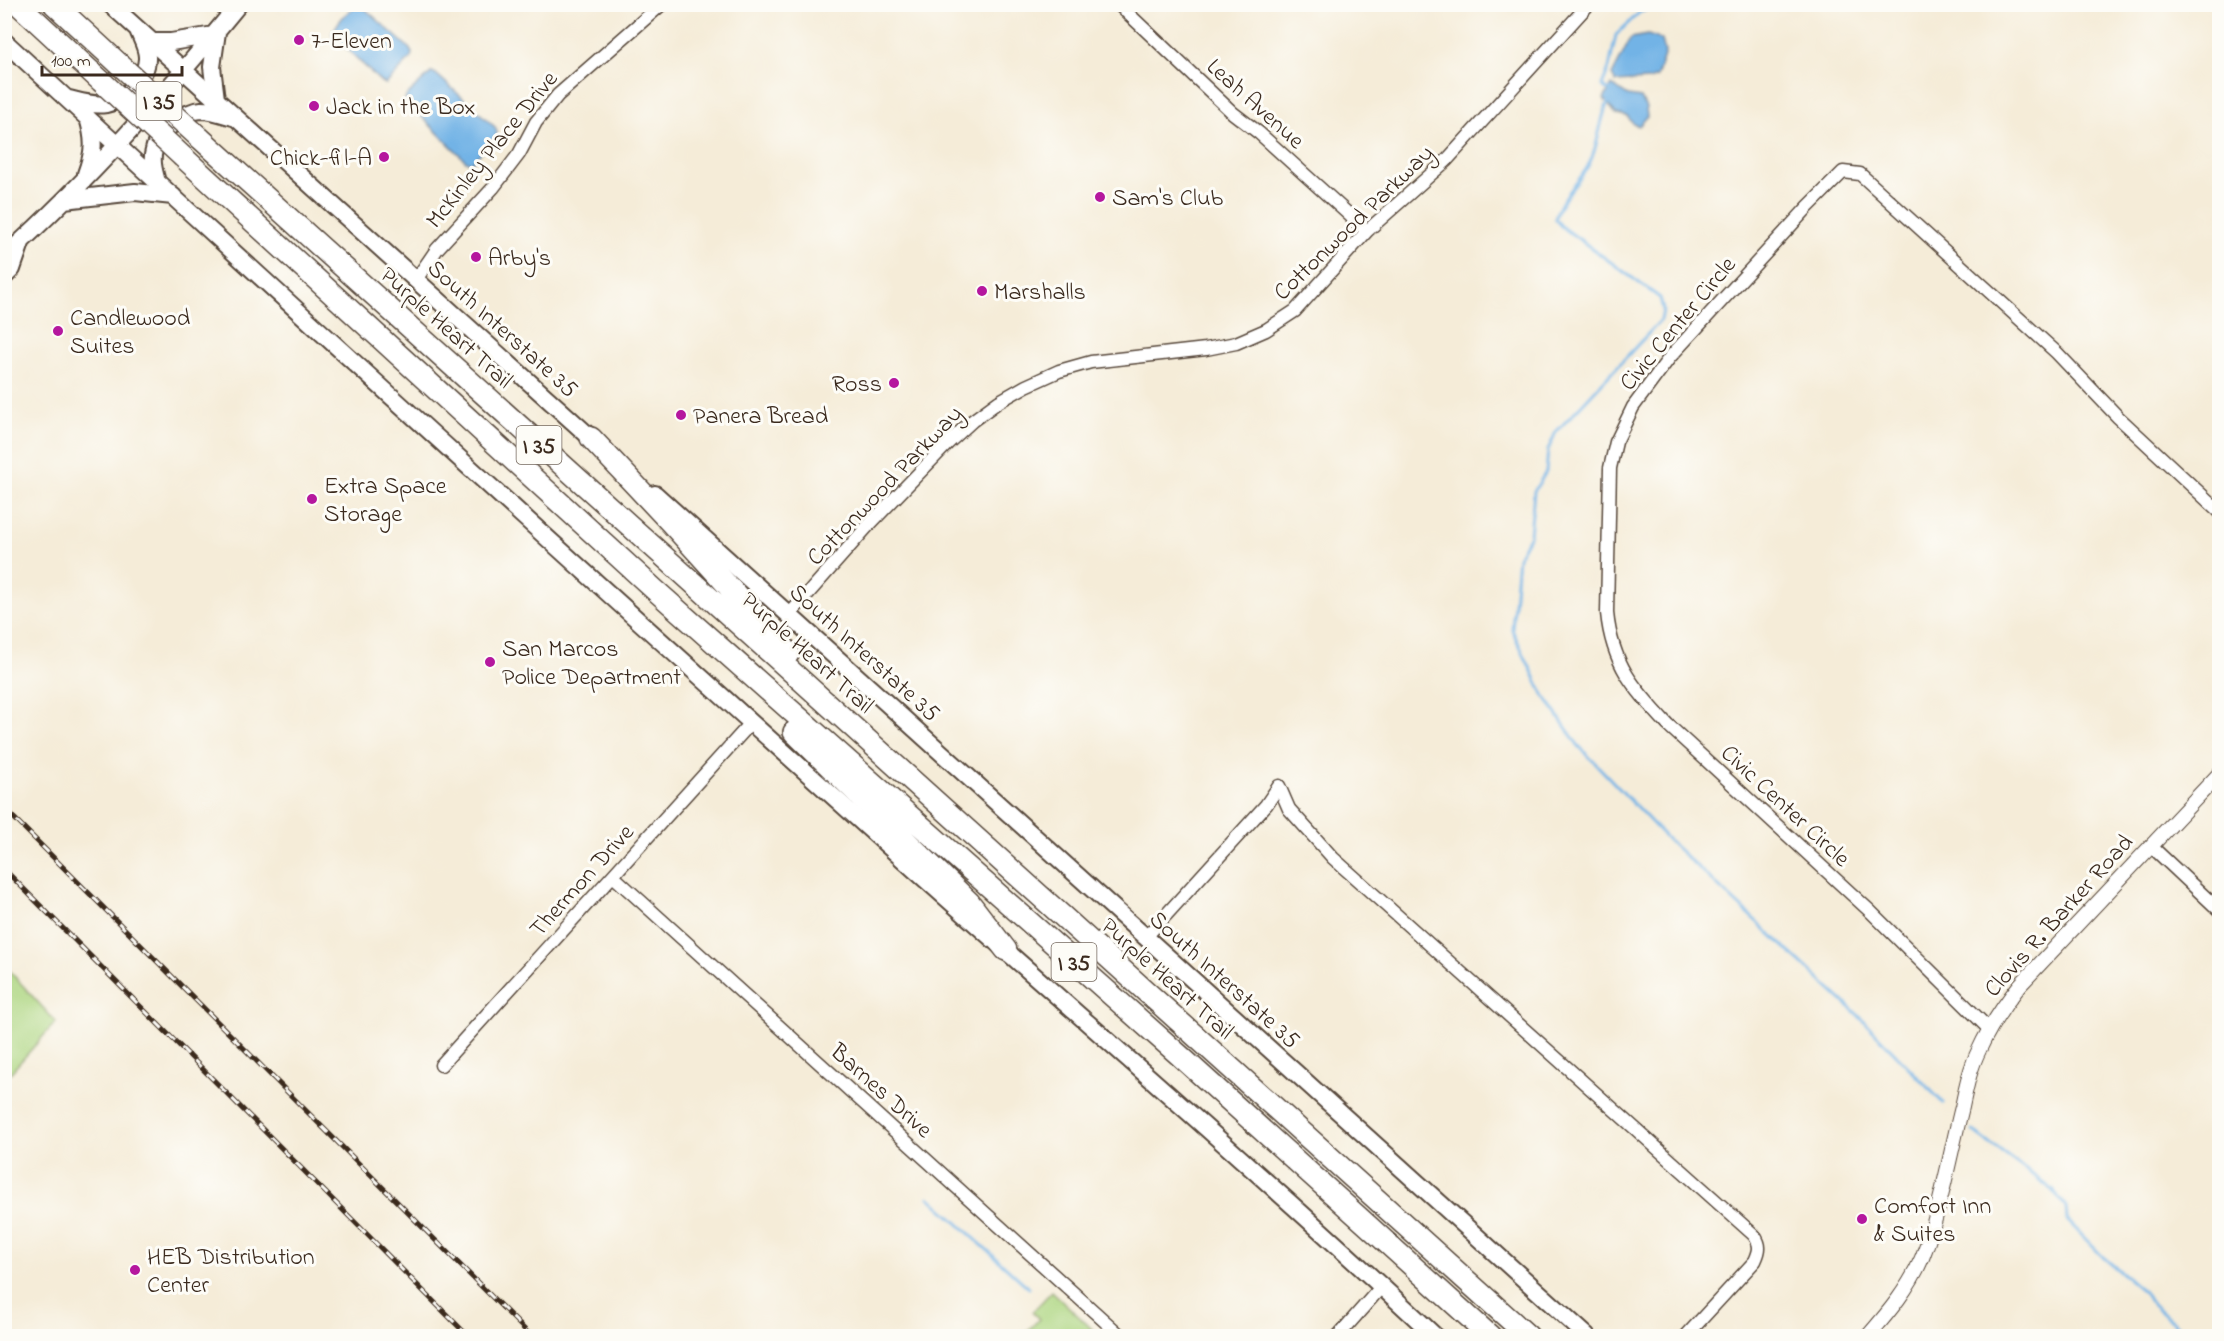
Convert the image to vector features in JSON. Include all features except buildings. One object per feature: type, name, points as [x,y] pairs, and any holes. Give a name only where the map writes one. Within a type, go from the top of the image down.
[{"type":"highway","name":"Purple Heart Trail","points":[[18,4],[655,590],[1178,1054],[1490,1336]]},
{"type":"highway","name":"Purple Heart Trail","points":[[54,4],[1528,1336]]},
{"type":"highway","points":[[591,438],[879,750]]},
{"type":"highway","points":[[655,590],[692,632],[969,902],[1006,950]]},
{"type":"main road","name":"South Interstate 35","points":[[110,4],[1587,1336]]},
{"type":"main road","points":[[4,257],[13,243],[64,200],[118,146],[239,4]]},
{"type":"main road","points":[[68,99],[95,105],[109,104],[124,96],[140,79],[145,69],[147,57],[138,29]]},
{"type":"main road","points":[[152,42],[171,42],[216,33]]},
{"type":"main road","points":[[216,33],[212,67],[216,99]]},
{"type":"main road","points":[[4,40],[751,723],[1382,1286],[1435,1336]]},
{"type":"main road","points":[[157,182],[152,163],[154,147],[171,124],[185,113],[202,110],[237,118]]},
{"type":"main road","points":[[85,178],[93,155],[88,117]]},
{"type":"main road","points":[[64,200],[135,192],[173,196]]},
{"type":"main road","points":[[4,278],[12,269],[13,243]]},
{"type":"street","name":"McKinley Place Drive","points":[[415,280],[437,249],[519,154],[545,108],[662,4]]},
{"type":"street","name":"Leah Avenue","points":[[1118,4],[1233,113],[1259,133],[1367,231]]},
{"type":"street","name":"Cottonwood Parkway","points":[[789,615],[866,528],[948,443],[998,402],[1059,371],[1091,362],[1206,350],[1236,343],[1266,330],[1295,311],[1367,231],[1446,161],[1589,4]]},
{"type":"street","name":"Civic Center Circle","points":[[1989,1029],[1871,912],[1668,725],[1651,708],[1620,667],[1609,635],[1607,613],[1609,486],[1610,468],[1616,442],[1633,407],[1670,357],[1745,274],[1843,172],[1860,174],[1887,197],[2057,353],[2118,417],[2220,512]]},
{"type":"street","name":"Thermon Drive","points":[[441,1065],[751,723]]},
{"type":"street","name":"Clovis R. Barker Road","points":[[1868,1336],[1891,1310],[1922,1258],[1978,1052],[2004,1004],[2220,773]]},
{"type":"street","points":[[1145,938],[1266,805],[1279,786],[1289,809],[1333,858],[1760,1242],[1760,1251],[1755,1261],[1686,1336]]},
{"type":"street","points":[[2151,846],[2220,910]]},
{"type":"street","name":"Barnes Drive","points":[[613,876],[1121,1336]]},
{"type":"street","points":[[1338,1336],[1382,1286]]},
{"type":"green space","points":[[5,966],[56,1022],[5,1079]]},
{"type":"green space","points":[[1052,1291],[1092,1329],[1084,1336],[1023,1336],[1039,1319],[1032,1312]]},
{"type":"water","points":[[359,6],[363,7],[412,53],[411,58],[386,84],[381,82],[332,34],[343,17]]},
{"type":"water","points":[[1648,35],[1662,40],[1665,52],[1657,77],[1649,80],[1616,82],[1612,75],[1631,38]]},
{"type":"water","points":[[432,72],[495,127],[496,137],[471,163],[466,161],[405,100],[407,95]]},
{"type":"water","points":[[1612,85],[1628,96],[1641,98],[1647,117],[1639,126],[1633,124],[1627,116],[1616,114],[1604,99]]},
{"type":"waterway","points":[[1613,90],[1607,90],[1602,85],[1609,68],[1616,35],[1640,12],[1660,4]]},
{"type":"waterway","points":[[1608,102],[1592,157],[1585,171],[1565,197],[1555,219],[1561,226],[1660,298],[1663,310],[1661,320],[1556,432],[1548,450],[1546,472],[1534,491],[1530,535],[1518,557],[1512,630],[1543,694],[1578,745],[1668,840],[1857,1014],[1943,1103]]},
{"type":"waterway","points":[[1973,1131],[2053,1190],[2066,1207],[2067,1220],[2188,1336]]},
{"type":"waterway","points":[[929,1197],[1029,1288]]},
{"type":"railway","points":[[4,808],[531,1336]]},
{"type":"railway","points":[[4,869],[468,1336]]},
{"type":"place","name":"7-Eleven","points":[[299,40]]},
{"type":"place","name":"Jack in the Box","points":[[314,106]]},
{"type":"place","name":"Chick-fil-A","points":[[384,157]]},
{"type":"place","name":"Sam's Club","points":[[1100,197]]},
{"type":"place","name":"Arby's","points":[[476,257]]},
{"type":"place","name":"Marshalls","points":[[982,291]]},
{"type":"place","name":"Candlewood Suites","points":[[58,331]]},
{"type":"place","name":"Ross","points":[[894,383]]},
{"type":"place","name":"Panera Bread","points":[[681,415]]},
{"type":"place","name":"Extra Space Storage","points":[[312,499]]},
{"type":"place","name":"San Marcos Police Department","points":[[490,662]]},
{"type":"place","name":"Comfort Inn & Suites","points":[[1862,1219]]},
{"type":"place","name":"HEB Distribution Center","points":[[135,1270]]}]
